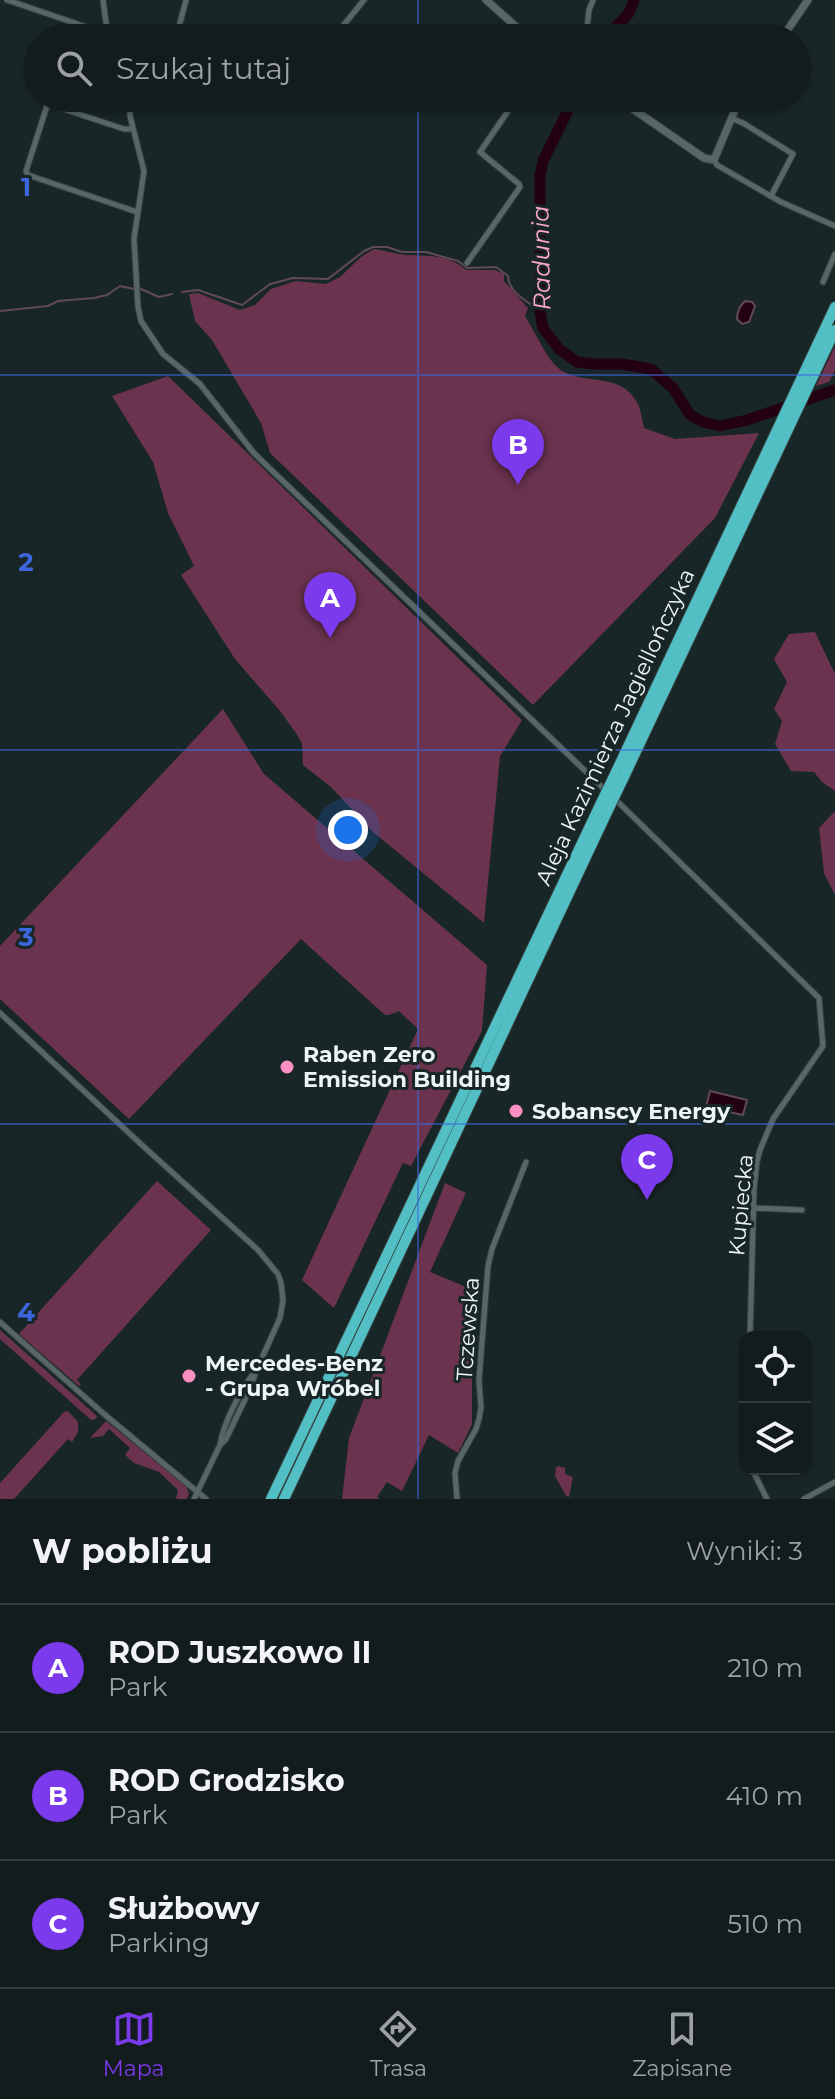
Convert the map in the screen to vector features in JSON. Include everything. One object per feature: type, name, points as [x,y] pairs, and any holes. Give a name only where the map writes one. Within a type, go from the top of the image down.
[{"type":"highway","name":"Aleja Kazimierza Jagiellończyka","points":[[435,1166],[604,807],[792,420],[835,307]]},
{"type":"highway","name":"Aleja Kazimierza Jagiellończyka","points":[[619,776],[779,424],[835,330]]},
{"type":"highway","points":[[271,1499],[435,1166]]},
{"type":"highway","points":[[284,1499],[435,1166]]},
{"type":"street","points":[[7,0],[75,24]]},
{"type":"street","points":[[103,0],[106,24]]},
{"type":"street","points":[[180,24],[186,0]]},
{"type":"street","points":[[344,24],[364,0]]},
{"type":"street","points":[[486,0],[513,24]]},
{"type":"street","points":[[588,24],[593,0]]},
{"type":"street","points":[[792,24],[808,0]]},
{"type":"street","points":[[45,112],[26,171],[28,175],[138,212]]},
{"type":"street","points":[[72,112],[124,129],[133,129]]},
{"type":"street","points":[[130,112],[144,166],[134,239],[139,314],[163,354],[200,384],[262,461],[602,787]]},
{"type":"street","points":[[467,263],[520,187],[480,152],[507,112]]},
{"type":"street","points":[[637,112],[704,158],[714,160],[717,165],[771,196],[835,226]]},
{"type":"street","points":[[714,160],[734,112]]},
{"type":"street","points":[[731,118],[793,154],[771,196]]},
{"type":"street","points":[[823,282],[835,254]]},
{"type":"street","name":"Kupiecka","points":[[619,803],[819,998],[823,1046],[773,1119],[757,1161],[750,1331]]},
{"type":"street","points":[[0,1013],[258,1250],[278,1274],[283,1300],[280,1318],[256,1371],[241,1393],[194,1499]]},
{"type":"street","name":"Tczewska","points":[[457,1499],[455,1473],[458,1461],[476,1429],[481,1408],[479,1380],[488,1266],[526,1162]]},
{"type":"street","points":[[753,1208],[802,1210]]},
{"type":"street","points":[[0,1322],[206,1499]]},
{"type":"street","points":[[755,1475],[767,1499]]},
{"type":"street","points":[[804,1499],[835,1482]]},
{"type":"shaded area","points":[[374,249],[437,257],[452,261],[466,270],[495,270],[504,274],[504,281],[528,308],[525,316],[555,365],[575,376],[621,386],[638,404],[644,428],[675,439],[759,433],[715,518],[533,705],[270,453],[261,423],[212,340],[195,321],[189,294],[198,293],[240,310],[255,305],[271,289],[296,281],[326,284],[340,277]]},
{"type":"shaded area","points":[[746,301],[755,306],[749,322],[742,324],[737,319]]},
{"type":"shaded area","points":[[835,346],[835,370],[829,382],[816,386]]},
{"type":"shaded area","points":[[168,376],[522,720],[500,756],[484,923],[373,832],[331,787],[303,765],[302,744],[296,733],[235,659],[181,575],[194,566],[168,513],[153,462],[112,396]]},
{"type":"shaded area","points":[[815,632],[835,674],[835,791],[814,772],[791,771],[775,744],[782,721],[774,709],[787,682],[774,659],[789,634]]},
{"type":"shaded area","points":[[223,709],[264,774],[487,965],[482,1031],[411,1166],[403,1163],[334,1308],[302,1280],[418,1029],[399,1011],[385,1015],[301,939],[129,1119],[0,999],[0,946]]},
{"type":"shaded area","points":[[835,811],[835,895],[824,873],[819,828]]},
{"type":"shaded area","points":[[710,1091],[747,1100],[743,1115],[706,1107]]},
{"type":"shaded area","points":[[157,1181],[211,1230],[77,1380],[81,1384],[79,1386],[19,1334]]},
{"type":"shaded area","points":[[445,1183],[466,1193],[430,1272],[478,1292],[472,1424],[458,1453],[429,1435],[402,1491],[387,1482],[377,1497],[380,1499],[342,1499],[349,1438]]},
{"type":"shaded area","points":[[0,1330],[97,1416],[96,1419],[91,1420],[0,1339]]},
{"type":"shaded area","points":[[68,1411],[78,1422],[78,1432],[72,1442],[68,1439],[14,1499],[0,1499],[0,1483]]},
{"type":"shaded area","points":[[106,1421],[186,1486],[189,1493],[187,1499],[176,1499],[178,1490],[159,1472],[134,1463],[125,1455],[130,1448],[109,1429],[103,1436],[90,1438]]},
{"type":"shaded area","points":[[558,1466],[565,1468],[565,1474],[573,1477],[569,1497],[555,1476]]},
{"type":"waterway","name":"Radunia","points":[[619,24],[629,13],[634,0]]},
{"type":"waterway","name":"Radunia","points":[[567,112],[543,161],[540,176],[540,311],[543,328],[559,349],[577,362],[651,369],[673,388],[690,415],[720,426],[835,390]]},
{"type":"waterway","points":[[182,292],[198,290],[242,305],[270,284],[293,278],[328,279],[364,251],[387,247],[402,252],[426,252],[458,261],[467,268],[496,267],[508,276],[515,292],[540,311]]},
{"type":"waterway","points":[[0,311],[94,298],[107,295],[120,286],[134,289]]},
{"type":"waterway","points":[[141,289],[159,297],[172,294]]},
{"type":"place","name":"ROD Grodzisko","points":[[518,485]]},
{"type":"place","name":"ROD Juszkowo II","points":[[330,638]]},
{"type":"place","name":"Raben Zero Emission Building","points":[[287,1067]]},
{"type":"place","name":"Sobanscy Energy","points":[[516,1111]]},
{"type":"place","name":"Służbowy","points":[[647,1200]]},
{"type":"place","name":"Mercedes-Benz - Grupa Wróbel","points":[[189,1376]]}]
